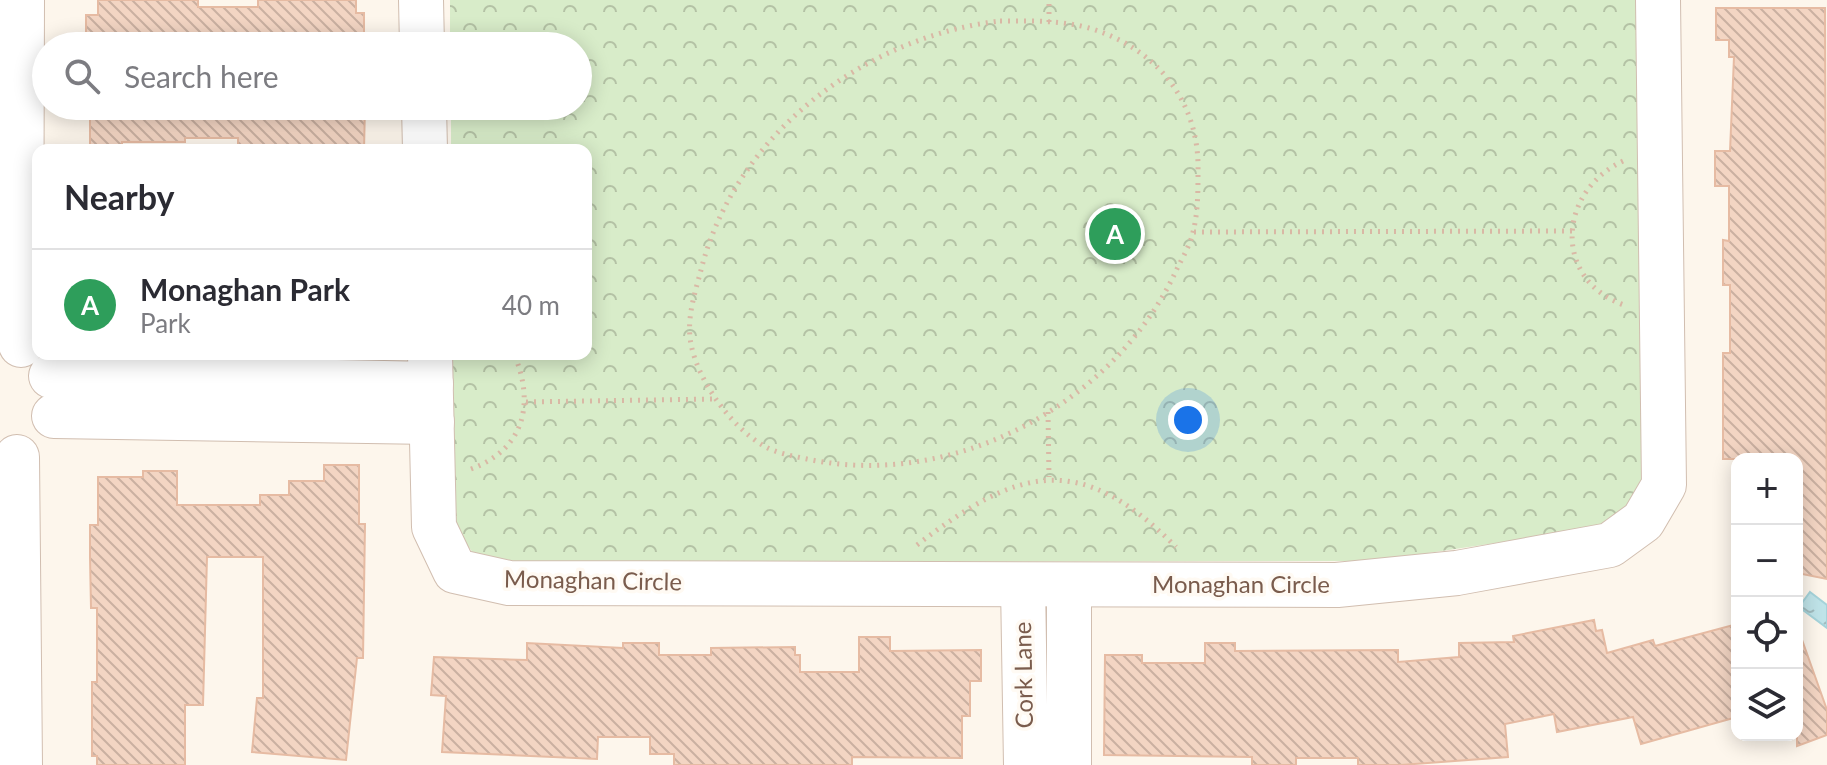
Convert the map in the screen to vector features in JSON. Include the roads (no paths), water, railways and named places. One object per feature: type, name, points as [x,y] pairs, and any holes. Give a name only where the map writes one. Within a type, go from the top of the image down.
[{"type":"street","points":[[22,0],[11,344],[32,354]]},
{"type":"street","points":[[421,0],[422,32]]},
{"type":"street","name":"Monaghan Circle","points":[[53,396],[431,387],[434,527],[455,571],[509,583],[1337,585],[1457,573],[1610,545],[1643,521],[1664,485],[1658,0]]},
{"type":"street","points":[[424,120],[425,144]]},
{"type":"street","points":[[20,765],[9,599],[9,459],[46,435],[53,396],[40,360]]},
{"type":"street","name":"Cork Lane","points":[[1023,585],[1026,765]]},
{"type":"street","name":"Cork Lane","points":[[1069,585],[1069,765]]},
{"type":"water","points":[[1810,592],[1827,605],[1827,628],[1803,610],[1803,602]]},
{"type":"place","name":"Monaghan Park","points":[[1115,234]]}]
